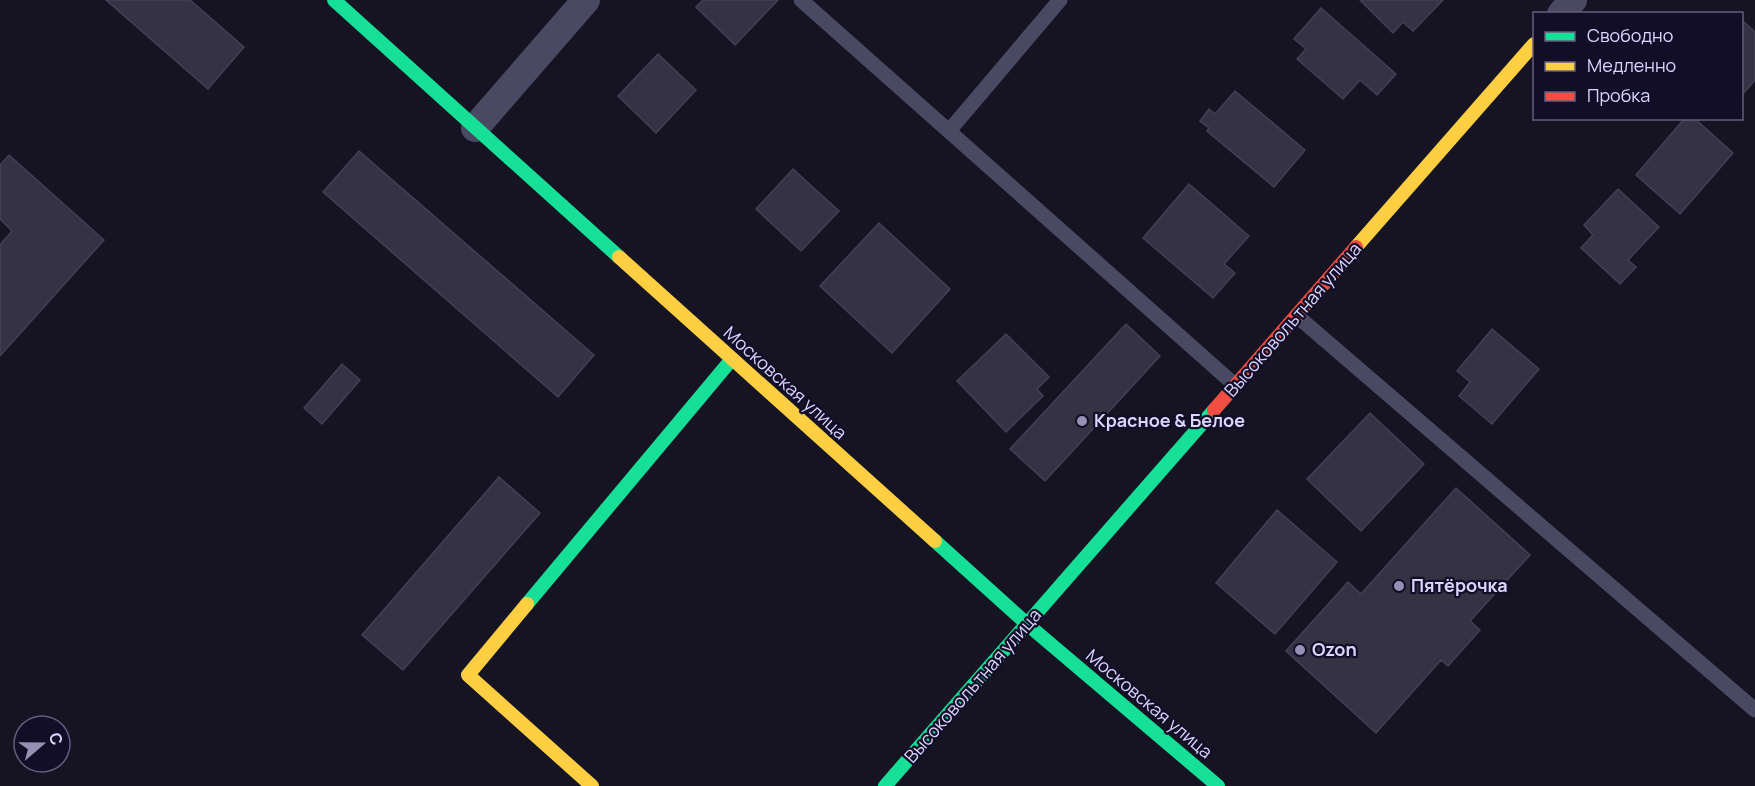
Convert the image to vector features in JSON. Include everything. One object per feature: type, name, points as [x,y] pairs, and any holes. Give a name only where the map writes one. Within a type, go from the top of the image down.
[{"type":"street","name":"Московская улица","points":[[334,0],[1027,624],[1218,786]]},
{"type":"street","points":[[475,128],[586,0]]},
{"type":"street","points":[[1563,12],[1573,0]]},
{"type":"street","name":"Высоковольтная улица","points":[[885,786],[1533,45]]},
{"type":"street","points":[[592,786],[468,675],[732,359]]},
{"type":"lane","points":[[801,0],[1236,386]]},
{"type":"lane","points":[[949,131],[1060,0]]},
{"type":"lane","points":[[1297,316],[1755,710]]},
{"type":"building","points":[[106,0],[190,0],[244,47],[208,89]]},
{"type":"building","points":[[703,0],[778,0],[735,45],[696,7]]},
{"type":"building","points":[[1360,0],[1443,0],[1413,31],[1403,22],[1393,33]]},
{"type":"building","points":[[1321,8],[1396,74],[1377,95],[1360,80],[1343,99],[1297,59],[1306,49],[1294,39]]},
{"type":"building","points":[[1743,21],[1755,32],[1755,80],[1743,94]]},
{"type":"building","points":[[658,54],[696,90],[656,133],[618,96]]},
{"type":"building","points":[[1235,91],[1305,150],[1274,187],[1207,131],[1209,128],[1200,121],[1209,109],[1215,114]]},
{"type":"building","points":[[1683,120],[1696,120],[1733,153],[1680,214],[1636,175]]},
{"type":"building","points":[[359,151],[594,355],[558,397],[323,192]]},
{"type":"building","points":[[9,155],[104,240],[0,356],[0,245],[12,231],[0,219],[0,165]]},
{"type":"building","points":[[793,169],[839,211],[801,251],[756,209]]},
{"type":"building","points":[[1189,184],[1249,236],[1224,264],[1235,273],[1213,298],[1143,238]]},
{"type":"building","points":[[1618,189],[1659,227],[1628,260],[1636,267],[1620,284],[1581,248],[1593,235],[1584,225]]},
{"type":"building","points":[[879,223],[950,289],[892,353],[820,286]]},
{"type":"building","points":[[1126,324],[1160,356],[1045,481],[1010,449]]},
{"type":"building","points":[[1492,329],[1539,369],[1492,424],[1459,396],[1470,382],[1457,371]]},
{"type":"building","points":[[1006,334],[1049,377],[1037,389],[1043,396],[1006,432],[957,381]]},
{"type":"building","points":[[342,364],[360,380],[322,424],[304,408]]},
{"type":"building","points":[[1370,413],[1424,464],[1361,531],[1307,479]]},
{"type":"building","points":[[499,477],[540,513],[403,670],[362,635]]},
{"type":"building","points":[[1456,488],[1530,555],[1470,621],[1480,630],[1448,666],[1441,660],[1376,733],[1286,651],[1348,582],[1361,594]]},
{"type":"building","points":[[1277,510],[1337,562],[1275,634],[1216,583]]},
{"type":"traffic: fast","points":[[334,0],[619,257]]},
{"type":"traffic: fast","points":[[527,604],[732,359]]},
{"type":"traffic: fast","points":[[885,786],[1214,410]]},
{"type":"traffic: fast","points":[[935,541],[1027,624],[1218,786]]},
{"type":"traffic: slow","points":[[1356,247],[1533,45]]},
{"type":"traffic: slow","points":[[619,257],[935,541]]},
{"type":"traffic: slow","points":[[527,604],[468,675],[592,786]]},
{"type":"traffic: jam","points":[[1214,410],[1356,247]]},
{"type":"place","name":"Красное & Белое","points":[[1082,421]]},
{"type":"place","name":"Пятёрочка","points":[[1399,586]]},
{"type":"place","name":"Ozon","points":[[1300,650]]}]
